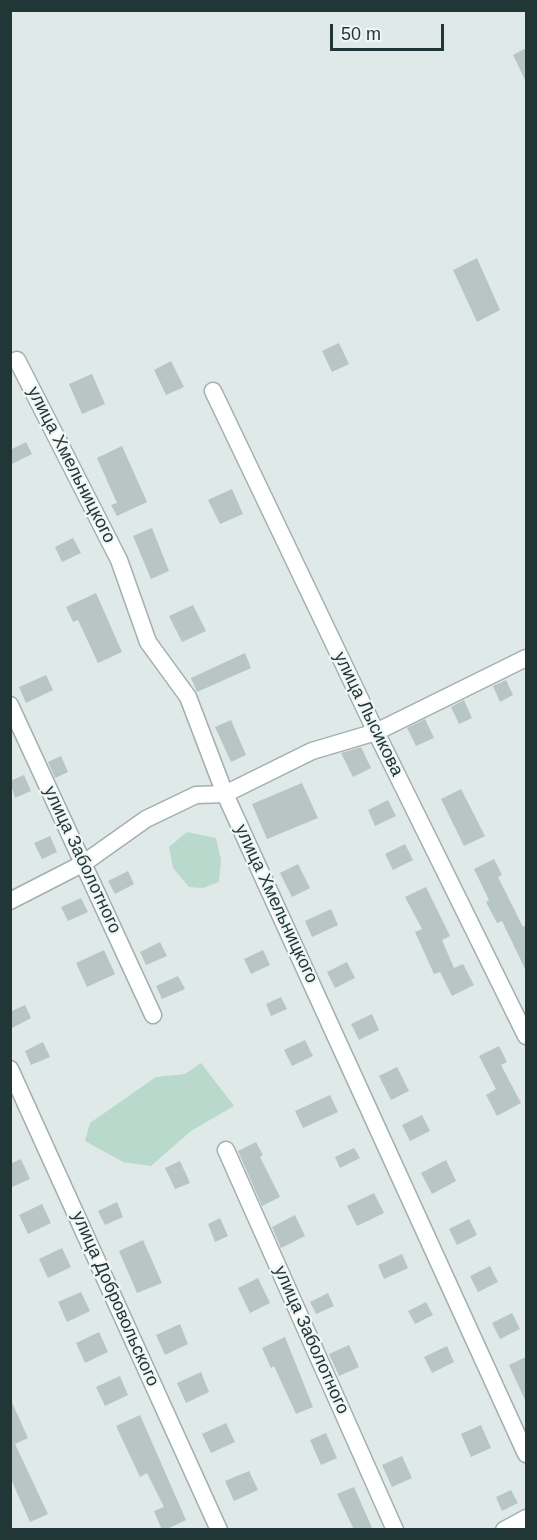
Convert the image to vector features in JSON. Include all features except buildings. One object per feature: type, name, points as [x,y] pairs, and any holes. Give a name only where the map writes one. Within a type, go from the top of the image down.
[{"type":"street","name":"улица Хмельницкого","points":[[17,360],[119,560],[148,642],[188,697],[225,794],[526,1454]]},
{"type":"street","name":"улица Лысикова","points":[[213,391],[376,732],[526,1036]]},
{"type":"street","points":[[10,901],[84,863],[146,819],[196,795],[225,794],[312,751],[376,732],[526,658]]},
{"type":"street","name":"улица Заболотного","points":[[10,705],[153,1015]]},
{"type":"street","name":"улица Добровольского","points":[[10,1069],[219,1530]]},
{"type":"street","name":"улица Заболотного","points":[[226,1150],[395,1530]]},
{"type":"street","points":[[504,1530],[526,1518]]},
{"type":"green space","points":[[187,832],[216,838],[221,860],[219,882],[203,888],[189,887],[173,868],[169,847]]},
{"type":"green space","points":[[201,1063],[234,1106],[191,1131],[151,1166],[123,1162],[85,1141],[90,1123],[156,1077],[185,1074]]}]
